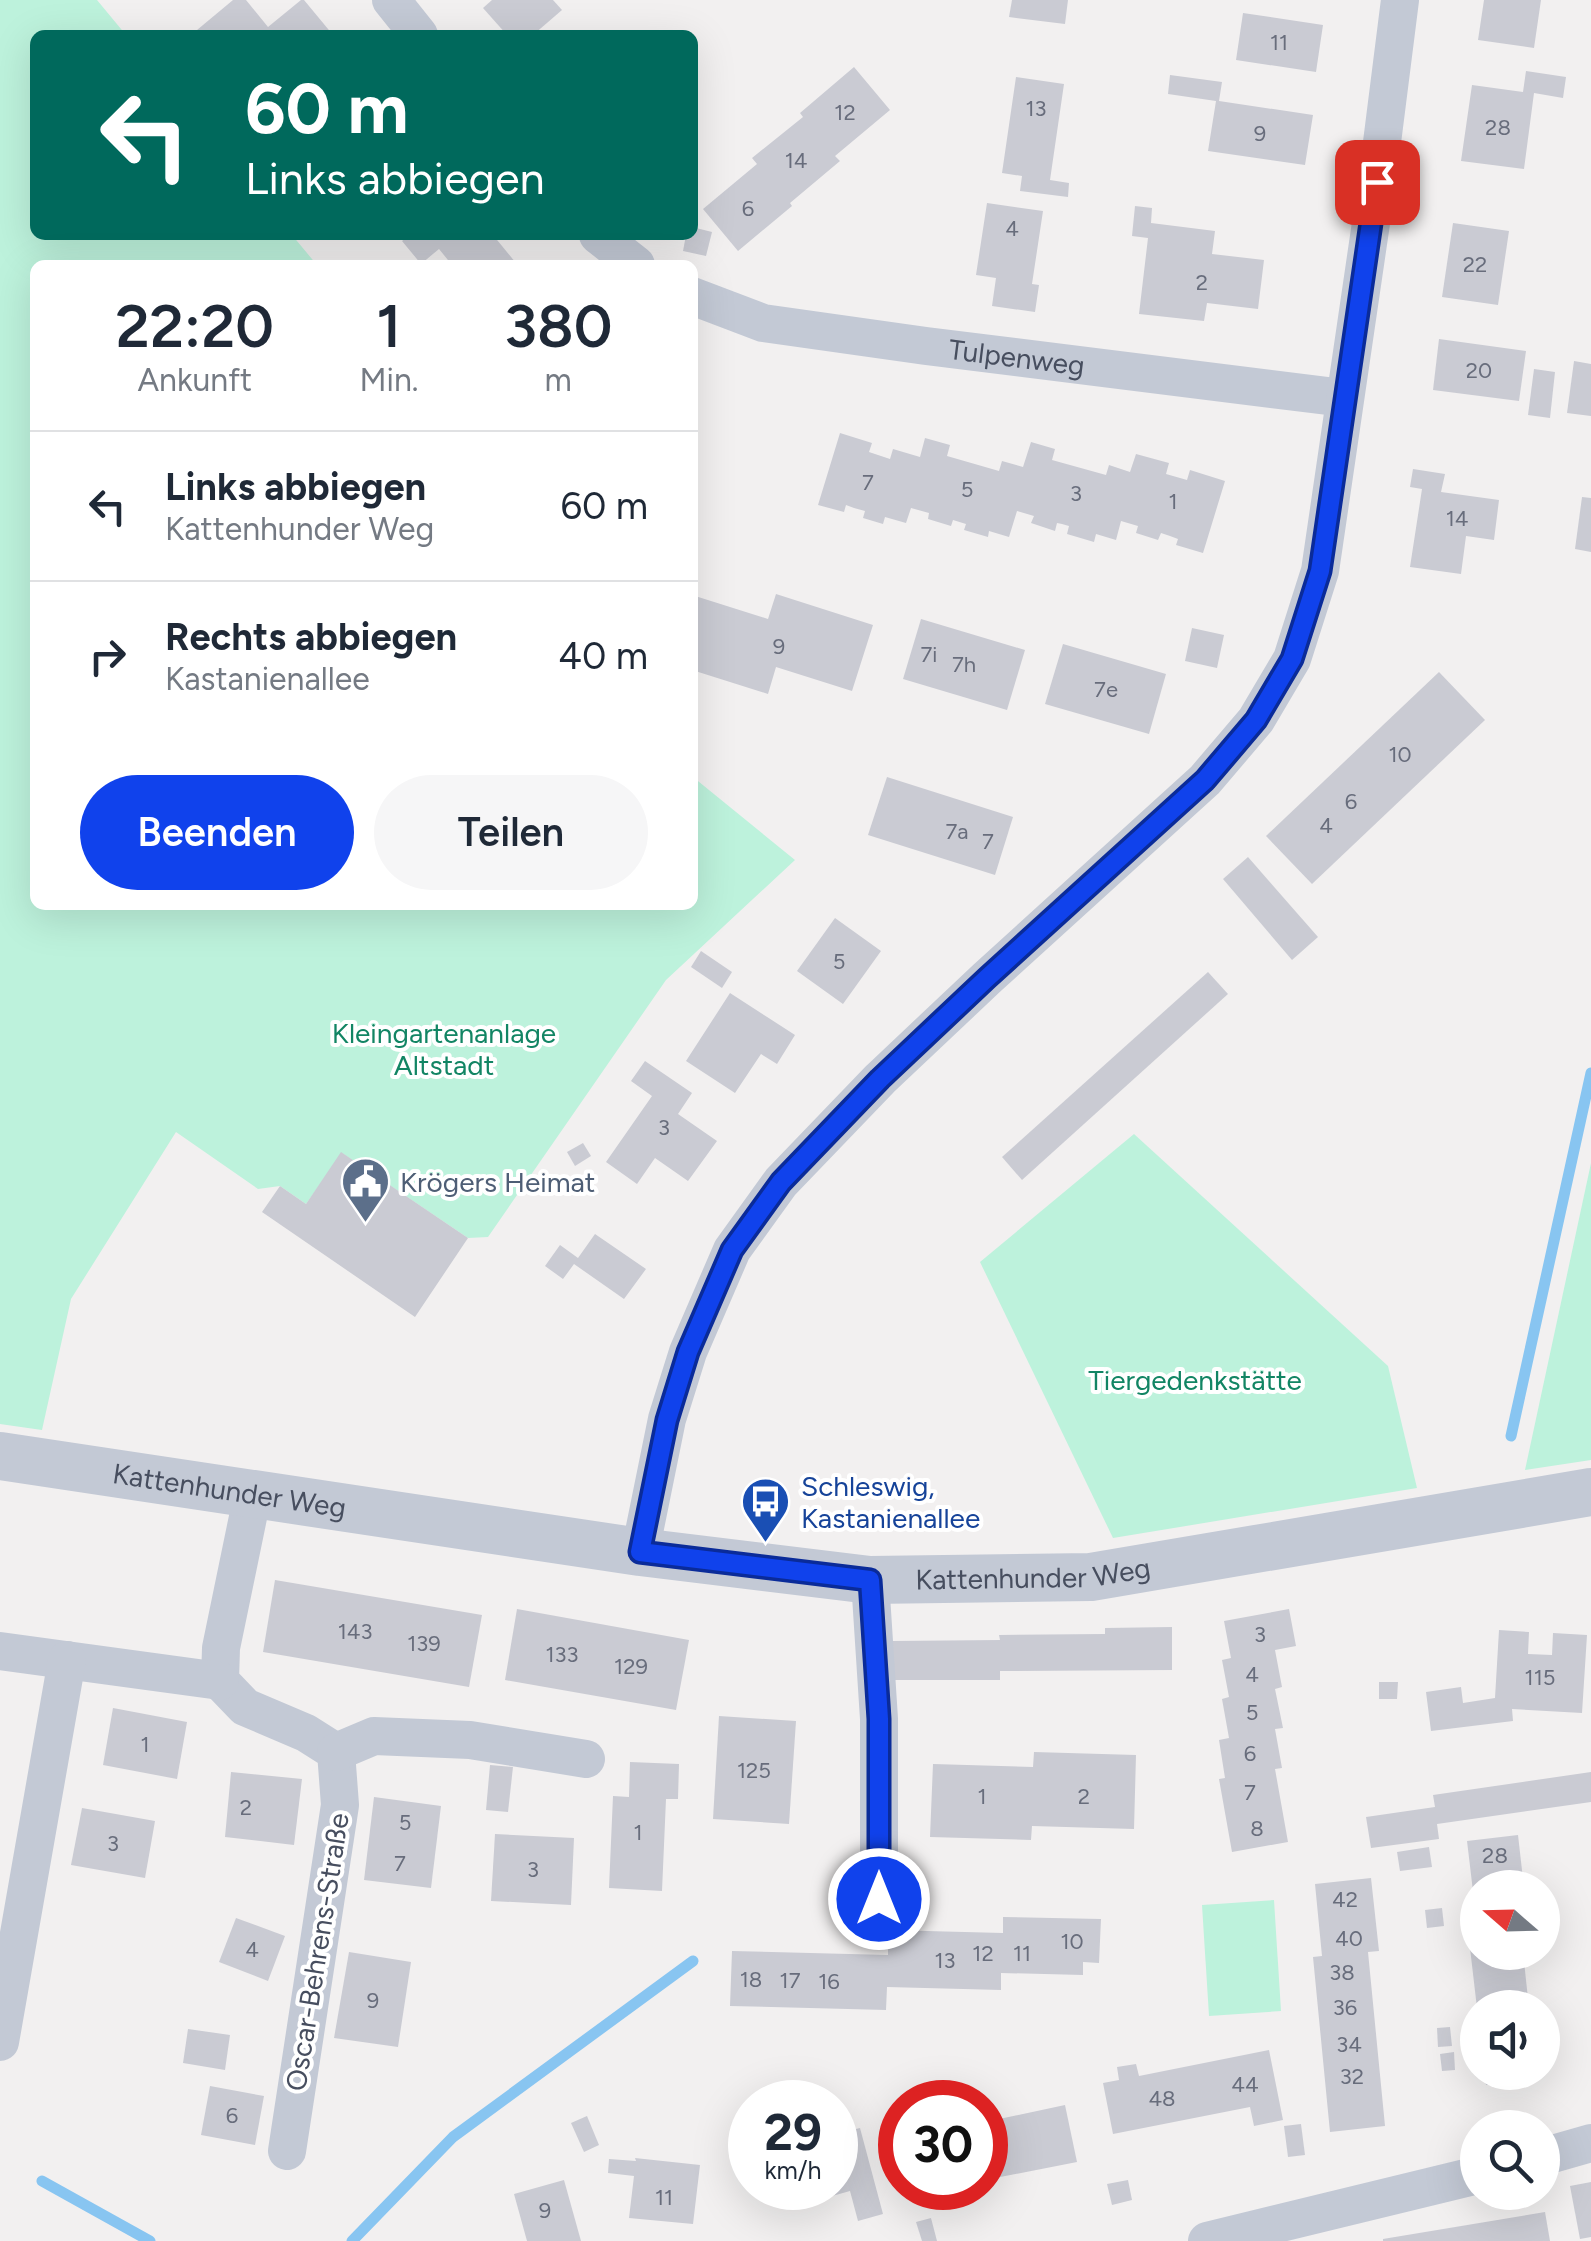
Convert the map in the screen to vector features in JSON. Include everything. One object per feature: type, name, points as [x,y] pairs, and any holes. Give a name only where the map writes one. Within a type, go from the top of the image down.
[{"type":"street","points":[[391,0],[415,30]]},
{"type":"street","points":[[640,1552],[667,1420],[688,1352],[732,1250],[781,1182],[880,1079],[1205,780],[1256,720],[1292,659],[1320,571],[1400,0]]},
{"type":"street","points":[[604,240],[630,260]]},
{"type":"street","name":"Tulpenweg","points":[[698,298],[764,323],[1344,398]]},
{"type":"street","name":"Kattenhunder Weg","points":[[0,1456],[640,1552],[870,1580],[1091,1577],[1591,1492]]},
{"type":"street","points":[[220,1680],[221,1648],[253,1493]]},
{"type":"street","points":[[870,1580],[879,1719],[879,1899]]},
{"type":"street","points":[[0,1650],[220,1680],[245,1707],[306,1733],[336,1752],[374,1736],[470,1740],[586,1759]]},
{"type":"street","points":[[0,2042],[67,1660]]},
{"type":"street","name":"Oscar-Behrens-Straße","points":[[287,2150],[340,1805],[336,1752]]},
{"type":"street","points":[[1560,2152],[1591,2143]]},
{"type":"street","points":[[1207,2241],[1460,2179]]},
{"type":"green space","name":"Kleingartenanlage Altstadt","points":[[0,0],[97,0],[122,30],[30,30],[30,240],[296,240],[313,260],[30,260],[30,910],[698,910],[698,781],[795,860],[666,980],[488,1237],[468,1238],[342,1153],[306,1204],[280,1186],[258,1189],[176,1132],[71,1299],[42,1430],[0,1424]]},
{"type":"green space","name":"Tiergedenkstätte","points":[[1134,1134],[1388,1366],[1417,1488],[1113,1538],[980,1262]]},
{"type":"green space","points":[[1591,1163],[1591,1460],[1525,1470]]},
{"type":"green space","points":[[1274,1900],[1281,2011],[1209,2016],[1202,1905]]},
{"type":"building","points":[[233,0],[246,0],[268,27],[304,0],[329,30],[197,30]]},
{"type":"building","points":[[492,0],[553,0],[562,10],[539,30],[503,30],[483,8]]},
{"type":"building","points":[[1012,0],[1068,0],[1065,24],[1009,17]]},
{"type":"building","points":[[1484,0],[1541,0],[1534,48],[1478,40]]},
{"type":"building","points":[[1243,13],[1323,25],[1316,72],[1236,60]]},
{"type":"building","points":[[854,67],[890,110],[835,156],[840,161],[790,203],[792,206],[738,251],[703,209],[757,164],[752,158],[803,117],[800,113]]},
{"type":"building","points":[[1526,71],[1566,77],[1563,98],[1534,93],[1524,169],[1461,161],[1472,85],[1523,92]]},
{"type":"building","points":[[1170,75],[1222,82],[1219,101],[1313,115],[1305,165],[1208,151],[1216,101],[1168,94]]},
{"type":"building","points":[[1016,77],[1064,84],[1050,180],[1069,183],[1068,197],[1020,191],[1022,176],[1002,173]]},
{"type":"building","points":[[987,203],[1043,211],[1032,284],[1039,285],[1035,312],[992,306],[996,278],[976,275]]},
{"type":"building","points":[[1135,206],[1152,208],[1151,223],[1215,231],[1212,254],[1264,260],[1258,309],[1207,303],[1204,321],[1139,314],[1148,238],[1132,236]]},
{"type":"building","points":[[1453,223],[1509,231],[1498,305],[1442,297]]},
{"type":"building","points":[[698,228],[712,232],[706,256],[683,251],[685,240],[698,240]]},
{"type":"building","points":[[497,240],[514,260],[448,260],[439,249],[426,260],[418,260],[402,241]]},
{"type":"building","points":[[1439,339],[1526,351],[1519,401],[1433,390]]},
{"type":"building","points":[[1574,361],[1591,364],[1591,416],[1567,413]]},
{"type":"building","points":[[1534,369],[1555,372],[1550,418],[1528,415]]},
{"type":"building","points":[[840,433],[872,443],[869,452],[890,459],[893,449],[920,457],[925,438],[950,445],[947,456],[999,471],[1002,461],[1023,467],[1031,442],[1055,449],[1052,460],[1106,475],[1109,465],[1130,472],[1136,454],[1169,463],[1166,474],[1187,480],[1190,470],[1225,481],[1203,553],[1176,545],[1178,539],[1161,533],[1158,540],[1136,533],[1138,526],[1121,521],[1116,540],[1096,534],[1094,542],[1067,534],[1069,526],[1057,523],[1055,531],[1031,523],[1034,516],[1017,511],[1009,537],[989,531],[988,537],[964,530],[966,524],[953,520],[951,526],[928,519],[929,513],[911,508],[906,523],[885,517],[883,524],[863,518],[865,511],[846,505],[844,512],[818,505]]},
{"type":"building","points":[[1413,469],[1445,474],[1441,492],[1499,500],[1494,540],[1466,536],[1461,574],[1410,567],[1422,489],[1410,487]]},
{"type":"building","points":[[1582,497],[1591,498],[1591,552],[1575,549]]},
{"type":"building","points":[[776,594],[873,625],[852,691],[776,667],[768,694],[698,672],[698,597],[768,619]]},
{"type":"building","points":[[921,619],[1025,650],[1007,710],[903,679]]},
{"type":"building","points":[[1192,628],[1224,635],[1217,668],[1185,661]]},
{"type":"building","points":[[1063,644],[1166,674],[1149,734],[1045,704]]},
{"type":"building","points":[[1439,672],[1485,720],[1312,884],[1266,836]]},
{"type":"building","points":[[887,777],[1013,817],[995,875],[868,835]]},
{"type":"building","points":[[1248,857],[1318,937],[1292,960],[1223,879]]},
{"type":"building","points":[[835,918],[881,951],[843,1004],[797,971]]},
{"type":"building","points":[[701,951],[732,972],[722,988],[691,967]]},
{"type":"building","points":[[1208,972],[1228,994],[1022,1180],[1002,1157]]},
{"type":"building","points":[[730,993],[795,1035],[777,1064],[761,1054],[735,1093],[686,1061]]},
{"type":"building","points":[[645,1061],[692,1093],[678,1114],[717,1141],[688,1181],[655,1158],[637,1184],[606,1162],[652,1096],[631,1081]]},
{"type":"building","points":[[583,1143],[591,1156],[575,1166],[567,1152]]},
{"type":"building","name":"Krögers Heimat","points":[[341,1152],[468,1238],[415,1317],[262,1212],[280,1186],[306,1204]]},
{"type":"building","points":[[595,1234],[646,1269],[624,1299],[574,1264],[563,1279],[545,1266],[560,1245],[578,1258]]},
{"type":"building","points":[[275,1580],[482,1615],[469,1687],[263,1652]]},
{"type":"building","points":[[517,1609],[689,1640],[676,1710],[505,1680]]},
{"type":"building","points":[[1289,1609],[1296,1646],[1275,1650],[1282,1687],[1275,1689],[1283,1728],[1275,1729],[1282,1768],[1275,1769],[1288,1842],[1232,1852],[1219,1779],[1225,1778],[1219,1740],[1229,1738],[1222,1699],[1229,1697],[1222,1660],[1231,1658],[1224,1621]]},
{"type":"building","points":[[1172,1627],[1172,1670],[1000,1671],[1000,1680],[893,1680],[893,1641],[1000,1640],[999,1635],[1105,1634],[1105,1628]]},
{"type":"building","points":[[1499,1630],[1529,1632],[1528,1654],[1552,1655],[1553,1633],[1587,1635],[1582,1713],[1512,1709],[1513,1721],[1431,1731],[1426,1692],[1461,1687],[1463,1703],[1495,1698]]},
{"type":"building","points":[[1379,1682],[1398,1682],[1397,1699],[1379,1699]]},
{"type":"building","points":[[113,1708],[187,1722],[177,1779],[103,1765]]},
{"type":"building","points":[[719,1716],[796,1721],[789,1824],[713,1819]]},
{"type":"building","points":[[1034,1752],[1136,1755],[1134,1829],[1032,1826],[1031,1840],[930,1837],[933,1764],[1033,1767]]},
{"type":"building","points":[[630,1762],[679,1764],[678,1799],[666,1799],[662,1891],[609,1888],[613,1796],[629,1797]]},
{"type":"building","points":[[490,1765],[513,1767],[508,1812],[486,1810]]},
{"type":"building","points":[[231,1772],[302,1779],[294,1845],[225,1837]]},
{"type":"building","points":[[1591,1772],[1591,1802],[1437,1824],[1439,1839],[1371,1848],[1366,1817],[1435,1807],[1433,1795]]},
{"type":"building","points":[[374,1797],[441,1806],[431,1888],[364,1880]]},
{"type":"building","points":[[82,1808],[155,1821],[145,1878],[71,1865]]},
{"type":"building","points":[[495,1834],[574,1838],[571,1905],[491,1901]]},
{"type":"building","points":[[1518,1835],[1522,1870],[1470,1870],[1467,1841]]},
{"type":"building","points":[[1429,1847],[1432,1867],[1400,1871],[1397,1852]]},
{"type":"building","points":[[1371,1878],[1379,1951],[1368,1952],[1385,2126],[1330,2132],[1313,1957],[1322,1956],[1315,1884]]},
{"type":"building","points":[[1442,1908],[1444,1926],[1427,1928],[1425,1910]]},
{"type":"building","points":[[1003,1917],[1101,1919],[1099,1963],[1083,1962],[1083,1975],[1001,1973],[1001,1990],[887,1987],[886,2010],[730,2006],[732,1951],[888,1955],[888,1930],[1003,1933]]},
{"type":"building","points":[[236,1918],[285,1936],[268,1981],[219,1962]]},
{"type":"building","points":[[349,1952],[411,1962],[398,2047],[334,2038]]},
{"type":"building","points":[[1473,1970],[1525,1970],[1527,1990],[1475,1990]]},
{"type":"building","points":[[1450,2027],[1452,2046],[1438,2047],[1437,2028]]},
{"type":"building","points":[[188,2029],[230,2035],[225,2070],[183,2063]]},
{"type":"building","points":[[1269,2050],[1283,2120],[1254,2126],[1250,2107],[1113,2134],[1103,2083],[1119,2080],[1117,2067],[1136,2064],[1139,2076]]},
{"type":"building","points":[[1454,2052],[1455,2070],[1442,2071],[1440,2054]]},
{"type":"building","points":[[210,2086],[264,2096],[255,2145],[201,2135]]},
{"type":"building","points":[[1065,2105],[1077,2162],[1008,2176],[1008,2117]]},
{"type":"building","points":[[587,2116],[599,2145],[584,2152],[571,2123]]},
{"type":"building","points":[[1301,2124],[1305,2155],[1288,2157],[1284,2126]]},
{"type":"building","points":[[858,2128],[878,2195],[878,2210],[883,2214],[858,2221],[855,2210]]},
{"type":"building","points":[[635,2158],[700,2165],[693,2224],[629,2218],[634,2176],[608,2173],[609,2159],[636,2161]]},
{"type":"building","points":[[564,2180],[581,2241],[527,2241],[514,2194]]},
{"type":"building","points":[[1128,2180],[1132,2200],[1112,2205],[1107,2184]]},
{"type":"building","points":[[1591,2182],[1591,2237],[1580,2239],[1570,2186]]},
{"type":"building","points":[[1545,2212],[1550,2241],[1383,2241],[1383,2239]]},
{"type":"building","points":[[931,2218],[937,2241],[922,2241],[916,2222]]},
{"type":"waterway","points":[[1511,1436],[1591,1073]]},
{"type":"waterway","points":[[352,2241],[453,2137],[693,1961]]},
{"type":"waterway","points":[[42,2181],[150,2241]]},
{"type":"place","name":"Krögers Heimat","points":[[365,1224]]},
{"type":"place","name":"Schleswig, Kastanienallee","points":[[766,1544]]},
{"type":"route","points":[[879,1899],[879,1719],[870,1580],[640,1552],[667,1420],[688,1352],[732,1250],[781,1182],[880,1079],[1205,780],[1256,720],[1292,659],[1320,571],[1377,182]]}]
